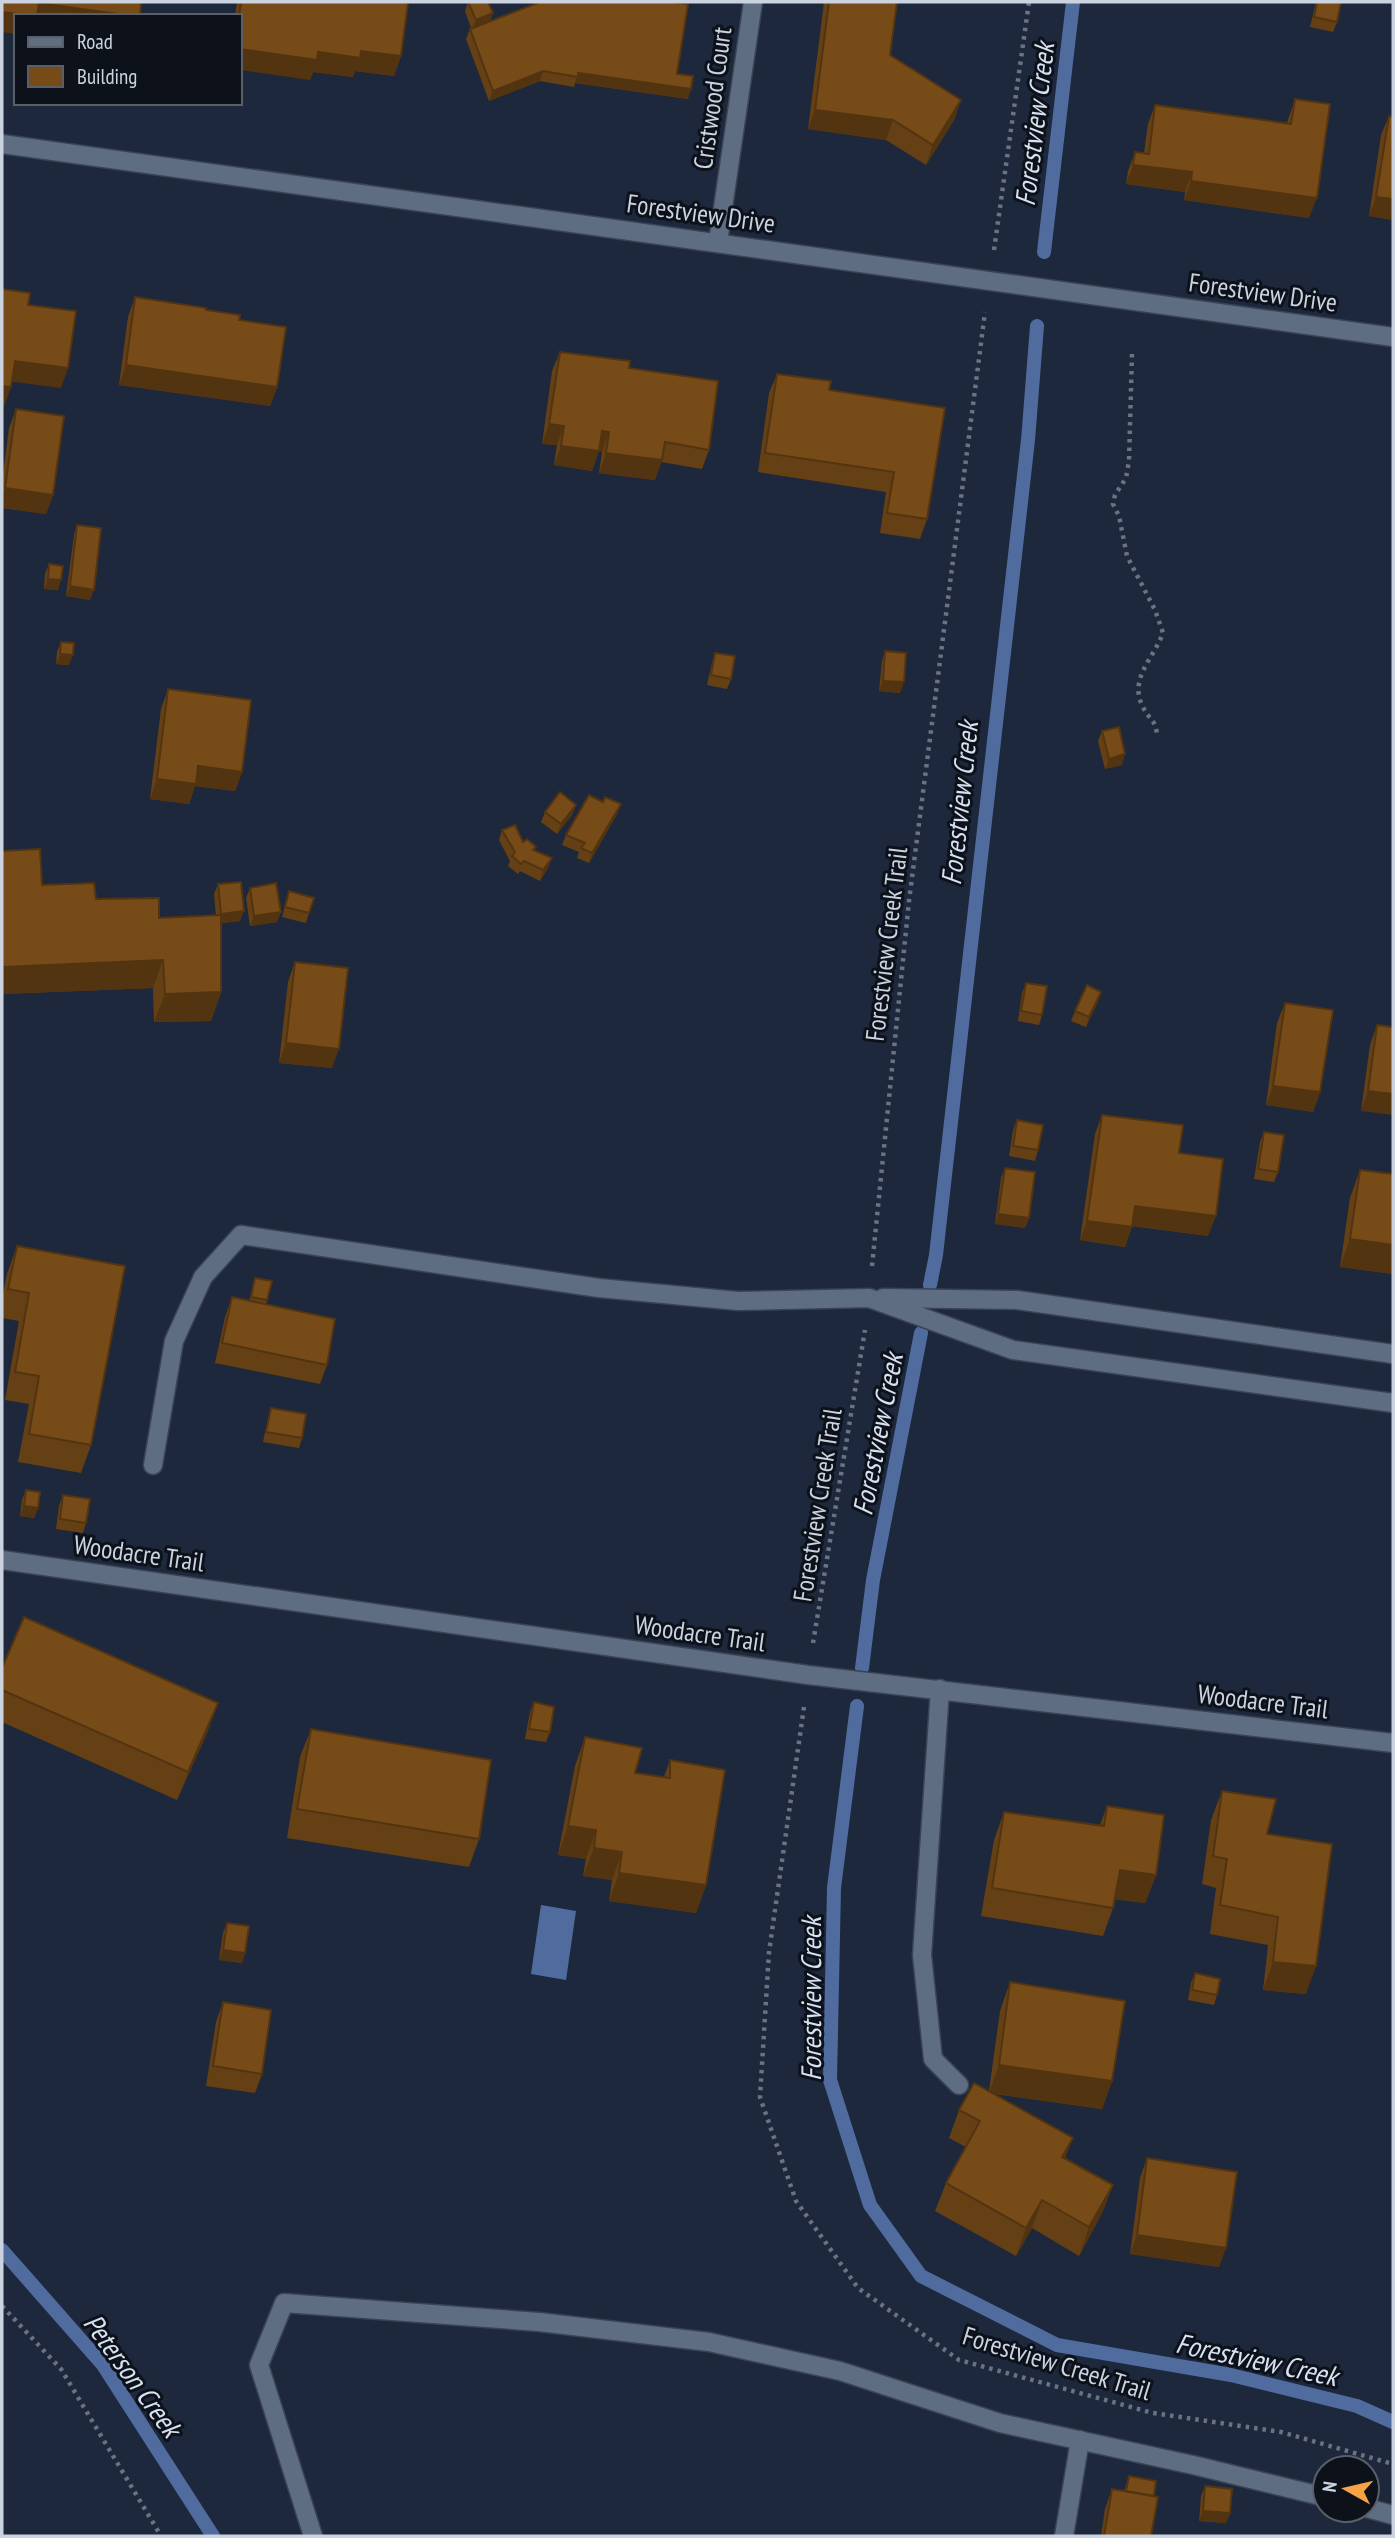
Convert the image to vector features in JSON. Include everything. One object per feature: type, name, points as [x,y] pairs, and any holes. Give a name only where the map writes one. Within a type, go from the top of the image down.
[{"type":"street","name":"Cristwood Court","points":[[718,242],[752,2]]},
{"type":"street","name":"Forestview Drive","points":[[2,144],[1393,337]]},
{"type":"street","points":[[153,1465],[174,1341],[203,1277],[241,1235],[599,1288],[738,1301],[869,1298],[1017,1300],[1393,1354]]},
{"type":"street","points":[[869,1298],[1013,1350],[1393,1403]]},
{"type":"street","name":"Woodacre Trail","points":[[2,1560],[808,1675],[1393,1743]]},
{"type":"street","points":[[940,1689],[922,1955],[933,2059],[959,2085]]},
{"type":"street","points":[[313,2536],[259,2365],[284,2303],[539,2322],[709,2342],[840,2371],[1000,2423],[1311,2494]]},
{"type":"street","points":[[1064,2536],[1080,2440]]},
{"type":"path","points":[[993,255],[1029,2]]},
{"type":"path","name":"Forestview Creek Trail","points":[[986,304],[909,901],[869,1298],[808,1675],[769,1952],[760,2097],[796,2201],[858,2288],[960,2360],[1153,2413],[1281,2432],[1393,2464]]},
{"type":"path","points":[[1132,354],[1129,461],[1126,478],[1115,495],[1113,504],[1119,516],[1127,556],[1155,610],[1163,633],[1143,668],[1138,690],[1143,707],[1157,724],[1157,736]]},
{"type":"path","points":[[2,2306],[61,2369],[161,2536]]},
{"type":"water","points":[[541,1905],[576,1911],[566,1980],[531,1974]]},
{"type":"building","points":[[2,2],[141,2],[140,14],[118,14],[39,3],[37,14],[2,12]]},
{"type":"building","points":[[241,2],[408,3],[401,56],[361,51],[360,58],[318,52],[317,60],[242,49],[242,14],[239,14]]},
{"type":"building","points":[[468,2],[488,2],[493,13],[476,20]]},
{"type":"building","points":[[540,2],[688,4],[677,74],[693,76],[691,89],[578,73],[578,77],[543,71],[493,91],[470,29]]},
{"type":"building","points":[[829,2],[897,2],[890,55],[961,100],[933,145],[893,120],[815,110]]},
{"type":"building","points":[[1317,2],[1341,2],[1337,22],[1314,17]]},
{"type":"building","points":[[1295,99],[1330,104],[1317,198],[1191,181],[1192,172],[1133,165],[1135,152],[1149,154],[1155,105],[1291,124]]},
{"type":"building","points":[[1389,116],[1393,117],[1393,199],[1376,197]]},
{"type":"building","points":[[2,289],[30,293],[28,305],[76,311],[68,368],[15,361],[11,387],[2,386]]},
{"type":"building","points":[[135,297],[206,308],[240,315],[239,320],[286,327],[277,387],[126,365]]},
{"type":"building","points":[[560,352],[630,361],[629,368],[718,381],[709,450],[665,442],[662,460],[606,453],[609,432],[602,431],[599,451],[561,446],[564,426],[549,424]]},
{"type":"building","points":[[777,374],[831,381],[829,390],[945,408],[927,519],[887,513],[894,472],[765,453]]},
{"type":"building","points":[[16,409],[64,416],[53,495],[5,488]]},
{"type":"building","points":[[77,525],[101,528],[94,590],[70,586]]},
{"type":"building","points":[[49,564],[63,566],[61,580],[48,579]]},
{"type":"building","points":[[61,642],[74,643],[73,655],[60,654]]},
{"type":"building","points":[[885,651],[906,653],[904,682],[883,681]]},
{"type":"building","points":[[715,653],[735,656],[731,679],[711,675]]},
{"type":"building","points":[[168,689],[251,700],[242,772],[198,766],[196,784],[157,779]]},
{"type":"building","points":[[1119,727],[1125,754],[1109,759],[1102,731]]},
{"type":"building","points":[[560,792],[576,805],[561,824],[545,812]]},
{"type":"building","points":[[589,795],[603,802],[605,797],[621,804],[592,853],[581,848],[585,843],[566,835]]},
{"type":"building","points":[[515,825],[523,842],[527,839],[536,847],[533,850],[552,858],[543,870],[524,861],[521,864],[512,856],[515,852],[502,830]]},
{"type":"building","points":[[40,849],[42,885],[94,883],[96,899],[159,898],[159,918],[221,915],[221,992],[165,994],[163,960],[2,967],[2,851]]},
{"type":"building","points":[[241,882],[244,911],[221,914],[218,884]]},
{"type":"building","points":[[276,883],[281,912],[254,916],[250,888]]},
{"type":"building","points":[[289,891],[314,898],[309,913],[285,907]]},
{"type":"building","points":[[295,962],[348,968],[339,1049],[286,1043]]},
{"type":"building","points":[[1026,983],[1047,986],[1042,1015],[1021,1011]]},
{"type":"building","points":[[1087,985],[1101,992],[1089,1017],[1075,1011]]},
{"type":"building","points":[[1285,1003],[1333,1010],[1320,1092],[1273,1086]]},
{"type":"building","points":[[1377,1025],[1393,1027],[1393,1094],[1368,1091]]},
{"type":"building","points":[[1102,1115],[1183,1125],[1179,1153],[1223,1159],[1216,1216],[1135,1206],[1132,1227],[1087,1221]]},
{"type":"building","points":[[1017,1120],[1043,1125],[1038,1150],[1013,1146]]},
{"type":"building","points":[[1264,1132],[1284,1135],[1278,1172],[1258,1169]]},
{"type":"building","points":[[1005,1168],[1035,1172],[1029,1218],[998,1214]]},
{"type":"building","points":[[1360,1170],[1393,1174],[1393,1245],[1350,1239]]},
{"type":"building","points":[[17,1246],[125,1266],[91,1445],[29,1434],[39,1376],[15,1372],[29,1293],[8,1289]]},
{"type":"building","points":[[255,1278],[272,1281],[267,1300],[251,1297]]},
{"type":"building","points":[[232,1297],[335,1319],[327,1365],[222,1343]]},
{"type":"building","points":[[271,1408],[306,1414],[302,1438],[266,1432]]},
{"type":"building","points":[[26,1490],[40,1492],[38,1508],[24,1506]]},
{"type":"building","points":[[63,1495],[90,1499],[86,1523],[60,1519]]},
{"type":"building","points":[[24,1617],[218,1703],[188,1772],[2,1690],[2,1668]]},
{"type":"building","points":[[534,1702],[554,1707],[550,1732],[529,1729]]},
{"type":"building","points":[[311,1729],[491,1760],[479,1839],[297,1809]]},
{"type":"building","points":[[585,1737],[642,1748],[635,1773],[670,1778],[670,1760],[725,1770],[706,1885],[619,1873],[622,1852],[594,1848],[596,1830],[568,1826]]},
{"type":"building","points":[[1222,1791],[1276,1799],[1267,1834],[1332,1844],[1316,1966],[1273,1962],[1278,1917],[1220,1905],[1227,1859],[1213,1856]]},
{"type":"building","points":[[1107,1806],[1164,1815],[1156,1875],[1120,1870],[1113,1908],[992,1888],[1004,1812],[1104,1826]]},
{"type":"building","points":[[227,1923],[249,1926],[245,1953],[223,1950]]},
{"type":"building","points":[[1195,1973],[1220,1979],[1217,1995],[1192,1990]]},
{"type":"building","points":[[1010,1982],[1125,2001],[1112,2081],[999,2065]]},
{"type":"building","points":[[223,2002],[271,2010],[262,2074],[213,2066]]},
{"type":"building","points":[[974,2083],[1073,2138],[1062,2157],[1113,2185],[1089,2227],[1042,2200],[1026,2228],[946,2183],[980,2121],[959,2110]]},
{"type":"building","points":[[1147,2158],[1237,2172],[1226,2248],[1137,2235]]},
{"type":"building","points":[[1129,2476],[1156,2481],[1154,2496],[1126,2491]]},
{"type":"building","points":[[1205,2486],[1232,2489],[1230,2513],[1203,2511]]},
{"type":"building","points":[[1112,2489],[1158,2497],[1151,2536],[1104,2536]]},
{"type":"waterway","name":"Forestview Creek","points":[[1044,252],[1073,2]]},
{"type":"waterway","name":"Forestview Creek","points":[[930,1285],[936,1255],[1028,440],[1037,326]]},
{"type":"waterway","name":"Forestview Creek","points":[[862,1668],[873,1580],[921,1333]]},
{"type":"waterway","name":"Forestview Creek","points":[[857,1706],[834,1888],[830,2080],[870,2205],[921,2276],[1057,2345],[1231,2375],[1357,2406],[1393,2422]]},
{"type":"waterway","name":"Peterson Creek","points":[[2,2250],[103,2365],[213,2536]]}]
